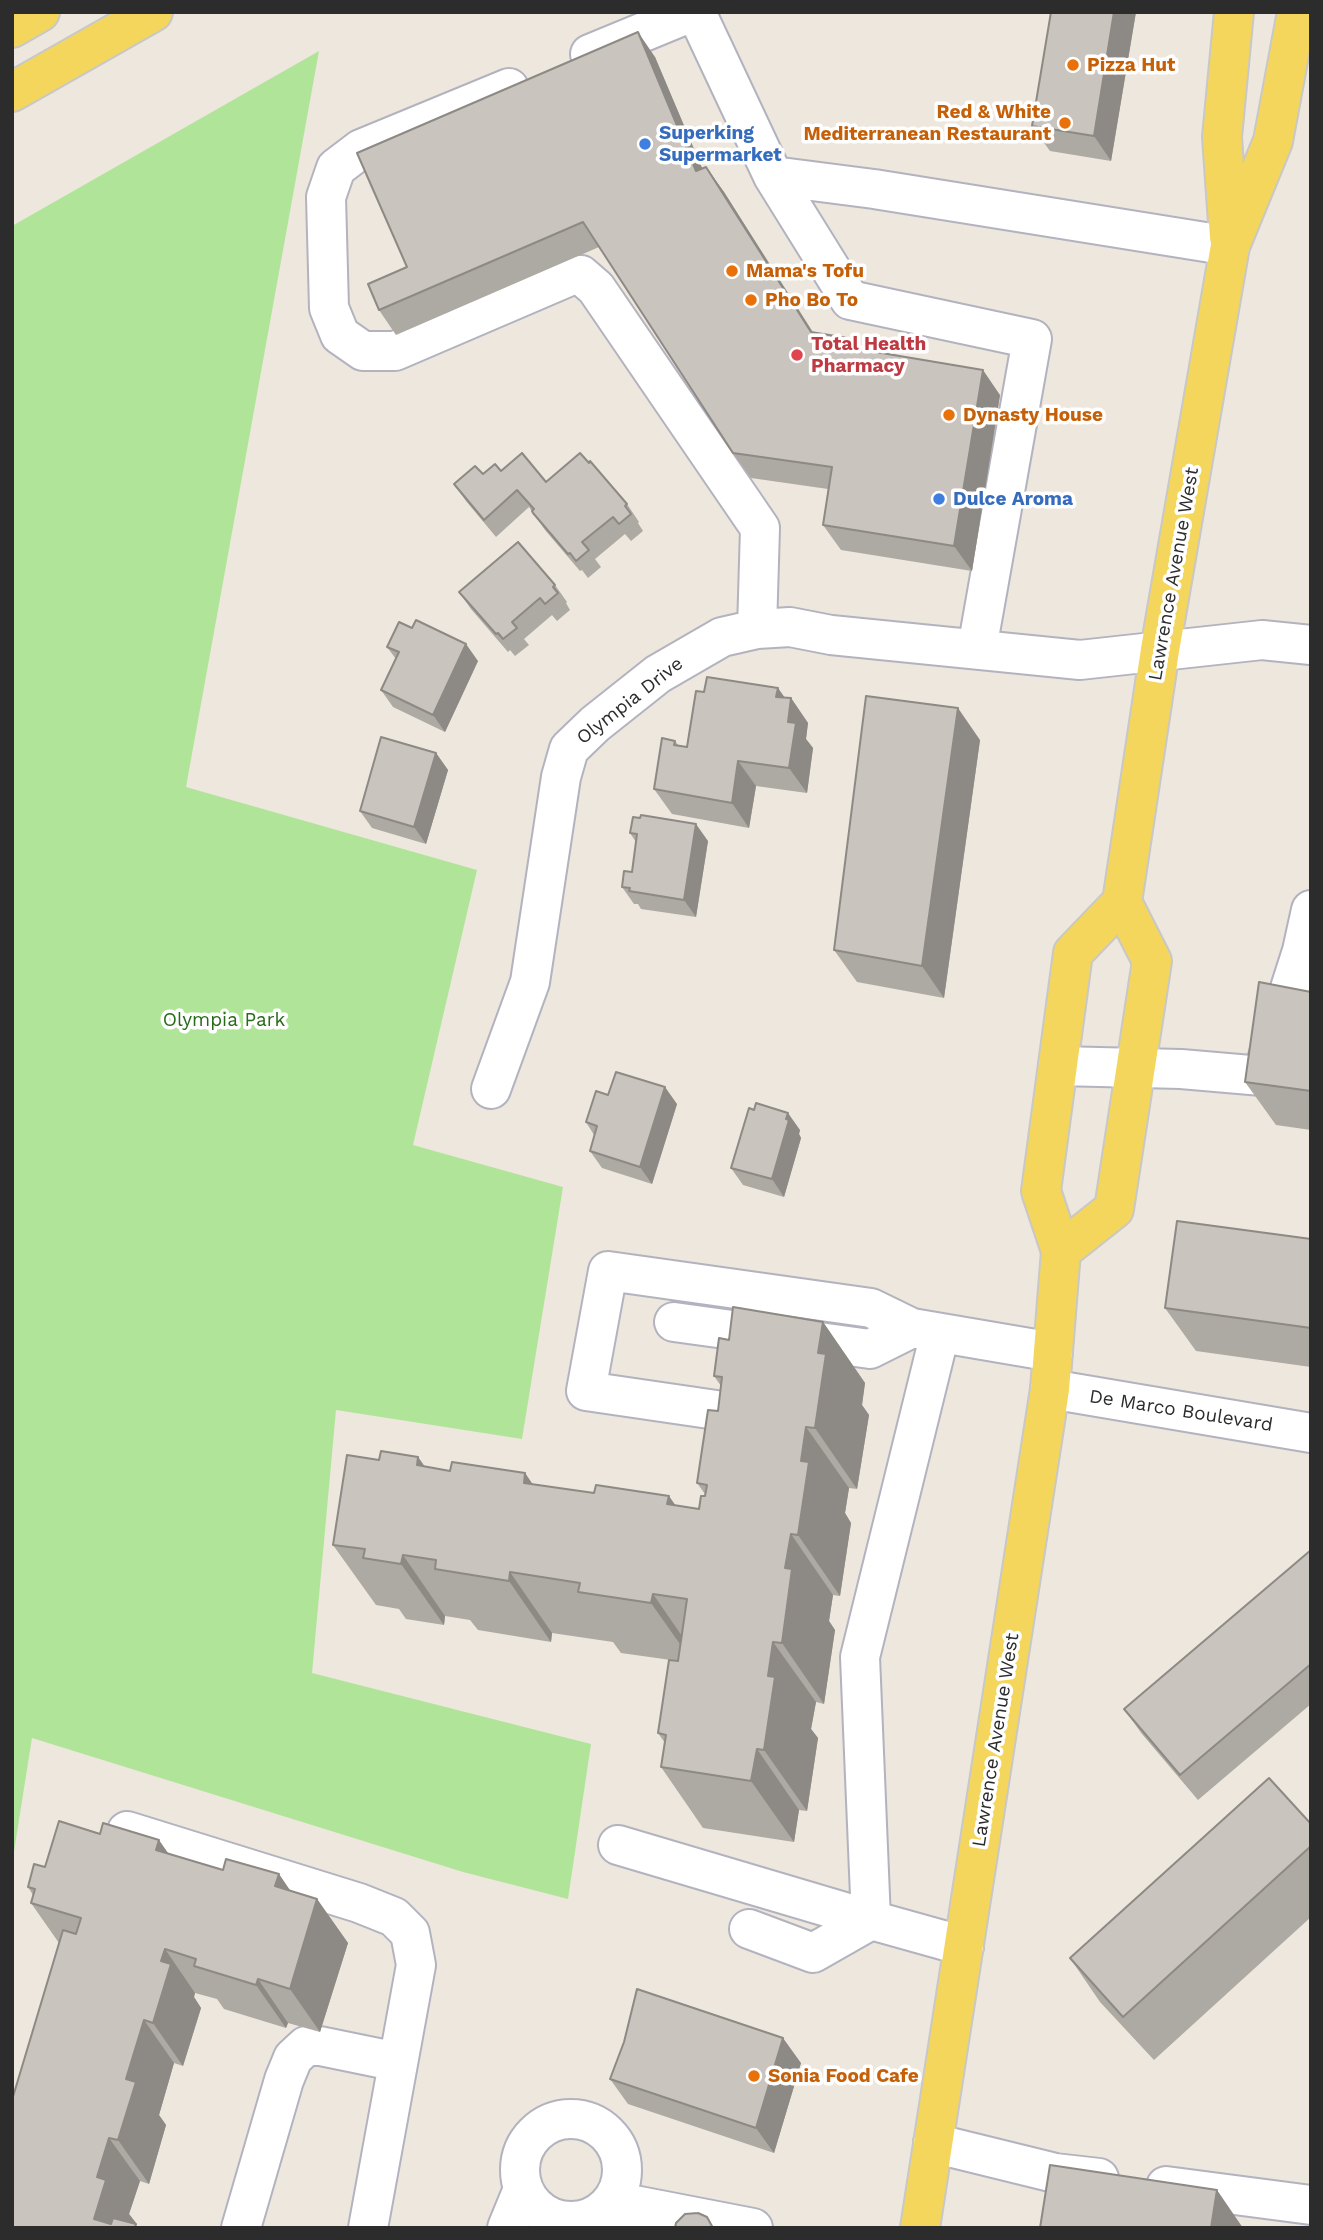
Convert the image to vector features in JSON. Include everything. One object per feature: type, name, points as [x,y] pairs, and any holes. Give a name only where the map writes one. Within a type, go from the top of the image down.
[{"type":"main road","points":[[12,28],[40,12]]},
{"type":"main road","points":[[12,92],[153,12]]},
{"type":"main road","name":"Lawrence Avenue West","points":[[1230,246],[1222,137],[1234,12]]},
{"type":"main road","name":"Lawrence Avenue West","points":[[920,2228],[1050,1389],[1061,1251],[1041,1191],[1073,953],[1122,902],[1160,650],[1230,246],[1273,141],[1297,12]]},
{"type":"main road","points":[[1061,1251],[1114,1209],[1152,961],[1122,902]]},
{"type":"street","points":[[757,629],[760,528],[596,288],[582,275],[570,276],[395,351],[363,351],[340,335],[329,309],[326,197],[336,169],[361,149],[694,12],[773,176],[850,300],[1032,339],[977,649]]},
{"type":"street","points":[[773,176],[874,189],[1230,246]]},
{"type":"street","name":"Olympia Drive","points":[[491,1089],[530,982],[561,777],[569,749],[595,724],[658,674],[722,637],[757,629],[790,627],[831,635],[1080,660],[1262,640],[1311,645]]},
{"type":"street","points":[[1058,1066],[1181,1069],[1262,1076],[1306,952],[1311,910]]},
{"type":"street","points":[[723,1411],[586,1391],[608,1271],[871,1308],[926,1331],[1053,1352]]},
{"type":"street","points":[[674,1322],[870,1349],[926,1331]]},
{"type":"street","points":[[871,1920],[860,1657],[926,1331]]},
{"type":"street","name":"De Marco Boulevard","points":[[1050,1389],[1311,1433]]},
{"type":"street","points":[[127,1831],[359,1903],[394,1917],[410,1933],[416,1965],[368,2228]]},
{"type":"street","points":[[618,1845],[964,1946]]},
{"type":"street","points":[[749,1929],[813,1953],[871,1920]]},
{"type":"street","points":[[241,2228],[284,2080],[293,2058],[306,2046],[320,2046],[398,2062]]},
{"type":"street","points":[[623,2209],[621,2157],[615,2142],[604,2130],[591,2122],[575,2118],[544,2126],[530,2138],[522,2154],[519,2171],[523,2189],[532,2205],[546,2216],[563,2221],[581,2221],[598,2215],[611,2203],[623,2209],[753,2228]]},
{"type":"street","points":[[933,2143],[1055,2173],[1311,2205]]},
{"type":"street","points":[[507,2228],[523,2189]]},
{"type":"green space","name":"Olympia Park","points":[[319,51],[186,787],[477,870],[413,1145],[563,1187],[522,1439],[336,1410],[312,1673],[591,1744],[568,1899],[463,1872],[32,1738],[12,1864],[12,226]]},
{"type":"building","points":[[1051,12],[1114,12],[1094,136],[1032,126]]},
{"type":"building","points":[[638,32],[696,171],[706,167],[811,332],[854,339],[852,348],[983,370],[954,546],[823,525],[832,467],[733,453],[583,222],[379,310],[368,284],[407,267],[357,153]]},
{"type":"building","points":[[522,453],[546,482],[580,453],[627,504],[625,506],[631,514],[619,524],[613,517],[582,542],[589,550],[576,561],[533,513],[534,509],[517,490],[484,520],[454,484],[475,466],[483,474],[495,464],[501,471]]},
{"type":"building","points":[[518,542],[555,585],[553,587],[558,593],[545,604],[540,598],[512,622],[517,628],[503,639],[459,592]]},
{"type":"building","points":[[416,620],[466,644],[433,715],[381,690],[399,652],[387,647],[399,622],[412,628]]},
{"type":"building","points":[[707,677],[778,688],[776,697],[791,698],[788,722],[796,723],[789,768],[738,761],[732,803],[654,789],[662,738],[675,741],[674,745],[687,747],[696,691],[704,692]]},
{"type":"building","points":[[866,696],[958,708],[922,966],[834,950]]},
{"type":"building","points":[[381,737],[436,753],[414,827],[360,811]]},
{"type":"building","points":[[641,815],[696,824],[684,900],[629,891],[630,888],[622,887],[624,871],[632,872],[637,834],[630,833],[633,817],[640,818]]},
{"type":"building","points":[[1259,982],[1311,992],[1311,1091],[1245,1082]]},
{"type":"building","points":[[616,1072],[665,1087],[640,1167],[590,1151],[597,1126],[586,1122],[596,1091],[608,1095]]},
{"type":"building","points":[[756,1103],[788,1113],[786,1119],[789,1120],[772,1179],[731,1168],[749,1108],[754,1110]]},
{"type":"building","points":[[1177,1221],[1311,1239],[1311,1328],[1165,1308]]},
{"type":"building","points":[[733,1307],[823,1322],[818,1353],[826,1354],[815,1428],[806,1427],[801,1461],[809,1462],[798,1535],[791,1534],[785,1568],[792,1569],[782,1643],[773,1642],[768,1676],[775,1677],[764,1750],[757,1749],[751,1781],[661,1767],[666,1735],[658,1733],[669,1660],[678,1661],[687,1599],[653,1594],[651,1603],[578,1592],[580,1583],[510,1572],[509,1581],[435,1569],[436,1560],[403,1555],[401,1564],[363,1558],[365,1549],[333,1545],[347,1455],[379,1460],[381,1451],[418,1457],[417,1465],[450,1471],[452,1462],[525,1473],[524,1483],[594,1493],[596,1485],[669,1496],[667,1504],[699,1509],[701,1496],[705,1496],[707,1485],[697,1483],[708,1410],[718,1411],[722,1377],[714,1376],[719,1338],[729,1340]]},
{"type":"building","points":[[1311,1550],[1311,1664],[1180,1775],[1124,1709]]},
{"type":"building","points":[[1269,1778],[1311,1824],[1311,1846],[1123,2017],[1070,1958]]},
{"type":"building","points":[[59,1821],[100,1834],[103,1823],[159,1840],[156,1850],[223,1870],[226,1859],[279,1874],[275,1886],[317,1899],[290,1989],[258,1979],[256,1985],[194,1966],[196,1959],[165,1949],[161,1961],[171,1964],[153,2023],[144,2020],[126,2079],[136,2082],[118,2140],[109,2138],[97,2177],[106,2180],[94,2219],[111,2224],[113,2218],[136,2224],[135,2228],[12,2228],[12,2100],[63,1930],[76,1934],[81,1918],[31,1903],[35,1889],[28,1887],[34,1864],[45,1867]]},
{"type":"building","points":[[637,1989],[783,2038],[756,2128],[610,2079],[624,2042]]},
{"type":"building","points":[[1050,2165],[1217,2190],[1211,2228],[1040,2228]]},
{"type":"building","points":[[698,2213],[707,2217],[713,2228],[675,2228],[685,2214]]},
{"type":"place","name":"Pizza Hut","points":[[1073,65]]},
{"type":"place","name":"Red & White Mediterranean Restaurant","points":[[1065,123]]},
{"type":"place","name":"Superking Supermarket","points":[[645,144]]},
{"type":"place","name":"Mama's Tofu","points":[[732,271]]},
{"type":"place","name":"Pho Bo To","points":[[751,300]]},
{"type":"place","name":"Total Health Pharmacy","points":[[797,355]]},
{"type":"place","name":"Dynasty House","points":[[949,415]]},
{"type":"place","name":"Dulce Aroma","points":[[939,499]]},
{"type":"place","name":"Sonia Food Cafe","points":[[754,2076]]}]
